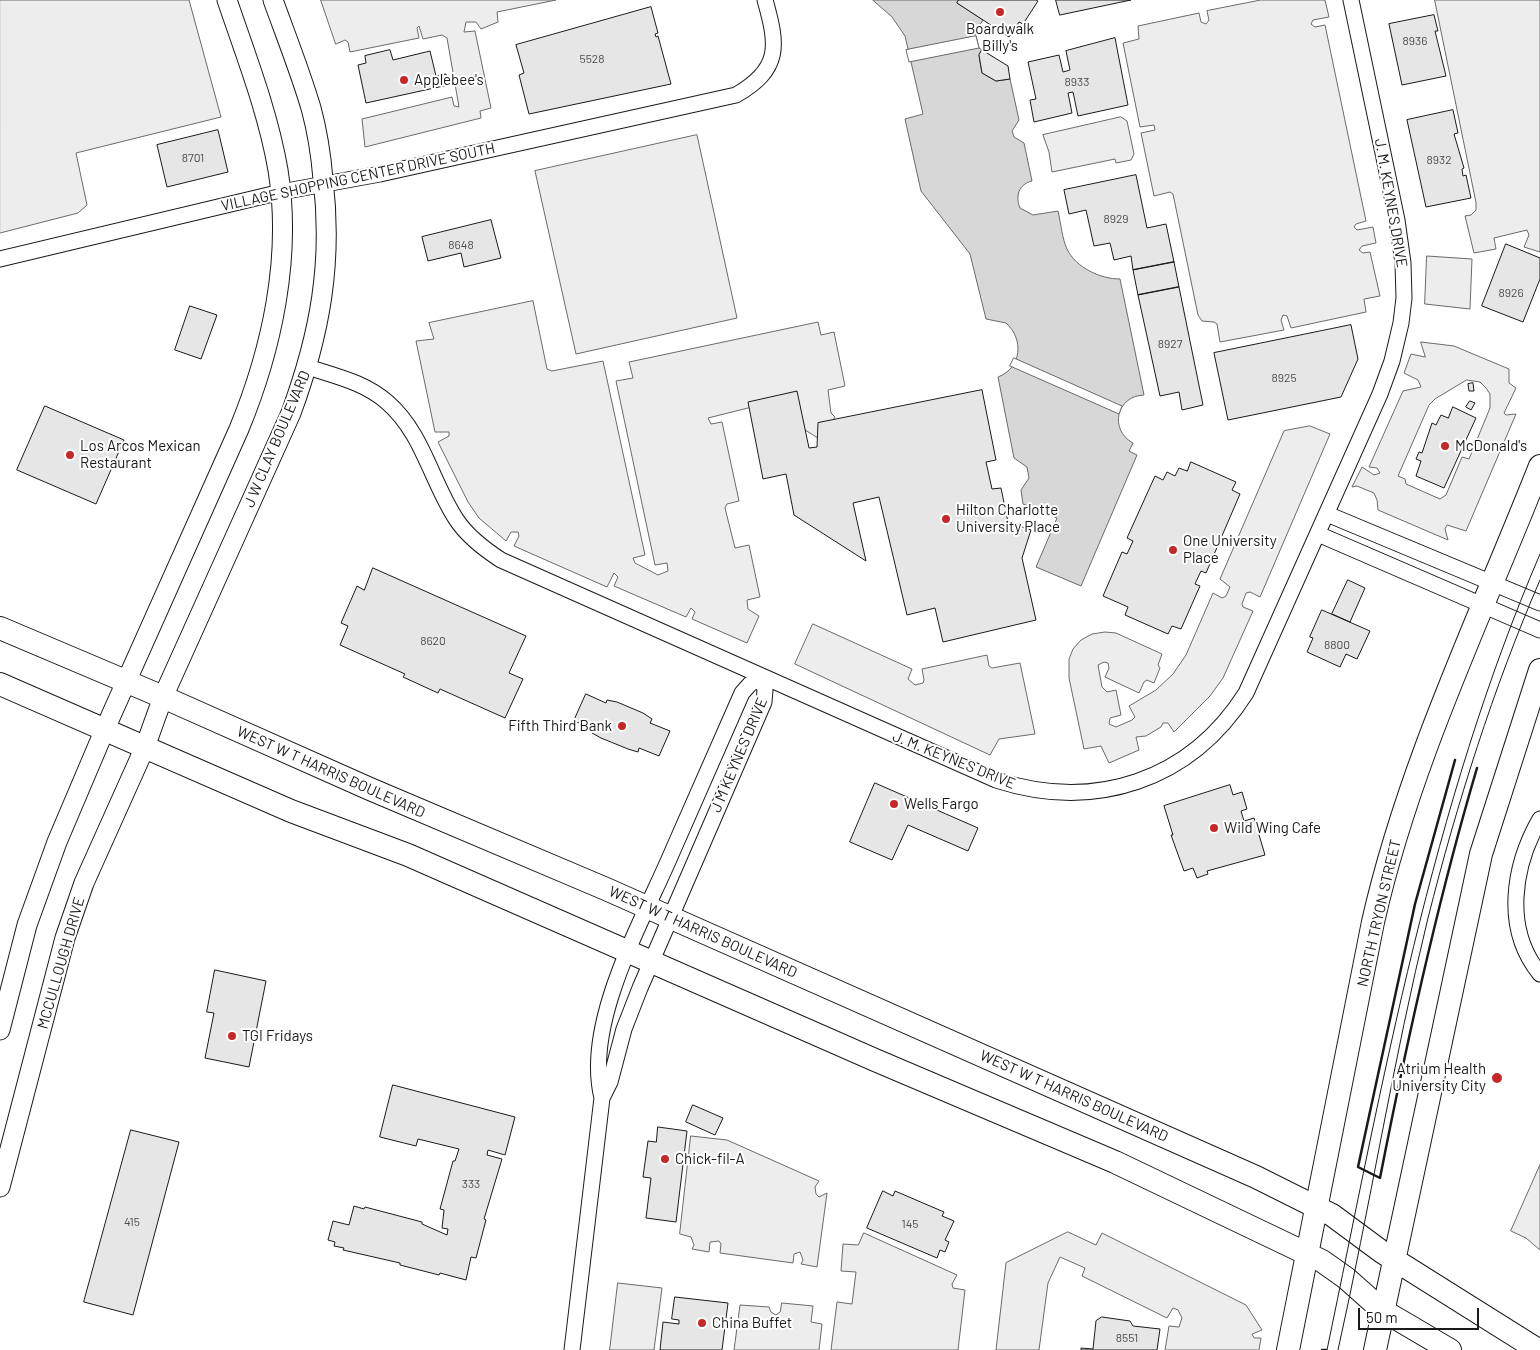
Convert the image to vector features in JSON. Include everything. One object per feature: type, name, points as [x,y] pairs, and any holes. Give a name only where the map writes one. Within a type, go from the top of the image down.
[{"type":"main road","name":"NORTH TRYON STREET","points":[[1288,1350],[1378,900],[1423,754],[1540,466]]},
{"type":"main road","name":"WEST W T HARRIS BOULEVARD","points":[[0,628],[670,918],[1181,1144],[1316,1207],[1346,1224],[1395,1260],[1538,1350]]},
{"type":"main road","points":[[1375,1350],[1480,854],[1540,670]]},
{"type":"main road","points":[[0,684],[291,811],[408,855],[893,1068],[1115,1162],[1335,1268],[1382,1310],[1450,1350]]},
{"type":"street","points":[[0,1030],[33,908],[58,842],[105,729],[252,397],[271,330],[281,262],[281,192],[264,113],[227,0]]},
{"type":"street","name":"J W CLAY BOULEVARD","points":[[145,747],[163,697],[291,413],[308,367],[316,336],[325,283],[328,231],[324,184],[312,110],[273,0]]},
{"type":"street","name":"VILLAGE SHOPPING CENTER DRIVE SOUTH","points":[[0,259],[281,192],[717,101],[736,95],[754,85],[768,69],[774,50],[773,28],[765,0]]},
{"type":"street","name":"J. M. KEYNES DRIVE","points":[[308,367],[360,385],[378,395],[394,408],[410,428],[457,520],[470,535],[494,555],[762,677],[1007,784],[1062,794],[1098,792],[1121,787],[1160,772],[1192,754],[1219,730],[1233,713],[1255,677],[1389,371],[1398,337],[1404,298],[1401,246],[1351,0]]},
{"type":"street","points":[[1327,514],[1540,603]]},
{"type":"street","points":[[1318,534],[1540,630]]},
{"type":"street","name":"J M KEYNES DRIVE","points":[[762,677],[765,690],[764,702],[651,961],[624,1029],[610,1082],[602,1098],[598,1067],[605,1017],[628,951],[742,693],[750,684],[762,677]]},
{"type":"street","name":"MCCULLOUGH DRIVE","points":[[0,1187],[65,938],[84,883],[145,747]]},
{"type":"street","points":[[1540,819],[1525,855],[1516,892],[1515,907],[1516,925],[1523,947],[1540,974]]},
{"type":"street","points":[[572,1350],[602,1098]]},
{"type":"shaded area","points":[[0,0],[189,0],[221,117],[76,153],[87,205],[78,213],[0,233]]},
{"type":"shaded area","points":[[321,0],[556,0],[497,12],[498,22],[481,29],[476,22],[466,22],[464,32],[475,31],[491,108],[480,111],[481,118],[365,147],[362,119],[452,97],[454,106],[459,107],[447,38],[442,35],[423,39],[419,26],[417,28],[419,38],[350,52],[348,42],[345,40],[336,44]]},
{"type":"shaded area","points":[[873,0],[959,0],[957,3],[983,20],[975,32],[979,48],[982,50],[979,55],[982,73],[996,81],[1010,79],[1019,120],[1012,131],[1014,137],[1024,143],[1032,181],[1024,185],[1019,191],[1020,208],[1033,215],[1058,211],[1065,245],[1076,262],[1097,275],[1120,279],[1144,395],[1127,401],[1119,414],[1119,422],[1125,437],[1133,443],[1129,451],[1137,455],[1081,586],[1036,567],[1057,518],[1023,504],[1021,490],[1029,478],[1027,467],[1014,458],[998,377],[1006,373],[1016,360],[1018,345],[1016,337],[1006,323],[986,319],[970,254],[921,191],[905,119],[923,114],[905,36],[892,17]]},
{"type":"shaded area","points":[[1261,0],[1325,0],[1329,17],[1313,20],[1311,24],[1315,27],[1325,25],[1366,221],[1356,224],[1354,227],[1357,230],[1373,227],[1376,243],[1362,246],[1359,250],[1363,253],[1370,252],[1380,296],[1364,299],[1366,312],[1291,328],[1287,316],[1283,315],[1281,320],[1284,330],[1220,342],[1217,324],[1202,321],[1198,315],[1173,194],[1170,192],[1154,196],[1141,133],[1155,130],[1154,125],[1140,127],[1123,43],[1139,39],[1138,26],[1199,13],[1201,22],[1206,24],[1209,20],[1207,11]]},
{"type":"shaded area","points":[[1435,0],[1540,0],[1540,252],[1524,247],[1529,235],[1527,230],[1494,238],[1496,249],[1474,253],[1465,216],[1471,215],[1476,210],[1476,203]]},
{"type":"shaded area","points":[[1121,117],[1127,121],[1134,154],[1131,160],[1116,163],[1115,159],[1052,172],[1049,152],[1043,135]]},
{"type":"shaded area","points":[[697,135],[737,318],[576,354],[535,171]]},
{"type":"shaded area","points":[[1427,256],[1472,259],[1470,309],[1425,304]]},
{"type":"shaded area","points":[[533,301],[547,369],[552,371],[603,361],[645,555],[633,558],[635,563],[658,575],[668,571],[667,563],[655,565],[616,381],[633,378],[629,362],[818,322],[821,335],[834,332],[845,386],[828,390],[831,413],[835,417],[821,440],[775,411],[752,407],[708,418],[711,424],[722,422],[739,501],[727,504],[725,508],[735,548],[749,545],[760,597],[747,600],[748,609],[759,616],[747,643],[692,619],[695,612],[691,608],[686,617],[614,586],[618,577],[614,573],[607,587],[514,546],[519,536],[518,532],[511,532],[506,541],[479,518],[468,502],[438,442],[449,436],[449,432],[435,432],[416,341],[434,339],[429,323]]},
{"type":"shaded area","points":[[1421,342],[1454,346],[1509,369],[1509,383],[1516,388],[1504,413],[1506,415],[1516,414],[1466,531],[1447,525],[1445,529],[1448,540],[1378,510],[1374,493],[1357,486],[1352,487],[1362,467],[1374,475],[1380,473],[1377,468],[1369,467],[1403,391],[1421,387],[1418,380],[1404,373],[1411,354],[1425,357]],"holes":[[[1467,380],[1480,382],[1490,394],[1490,408],[1469,459],[1462,457],[1446,495],[1440,499],[1406,484],[1405,479],[1398,476],[1429,405],[1435,399]]]},
{"type":"shaded area","points":[[1310,426],[1330,434],[1260,597],[1250,592],[1246,593],[1242,604],[1243,607],[1253,611],[1223,678],[1210,696],[1174,732],[1168,723],[1163,723],[1161,727],[1146,736],[1136,737],[1139,750],[1109,763],[1101,746],[1084,749],[1069,678],[1069,659],[1073,649],[1081,640],[1092,634],[1105,632],[1116,633],[1162,654],[1158,665],[1160,668],[1154,683],[1147,680],[1144,682],[1139,693],[1105,677],[1109,668],[1108,663],[1104,662],[1098,665],[1102,687],[1107,692],[1116,690],[1121,715],[1110,718],[1109,724],[1116,727],[1132,720],[1135,717],[1129,706],[1156,690],[1173,674],[1186,655],[1213,593],[1222,598],[1226,596],[1230,587],[1220,579],[1284,431]]},
{"type":"shaded area","points":[[813,624],[912,669],[908,679],[915,685],[923,683],[922,669],[987,655],[989,666],[992,668],[1020,663],[1035,734],[999,739],[990,755],[795,664]]},
{"type":"shaded area","points":[[691,1136],[727,1140],[819,1181],[815,1187],[816,1194],[819,1197],[827,1193],[817,1267],[801,1264],[803,1260],[800,1252],[794,1254],[793,1263],[720,1253],[721,1244],[719,1241],[710,1242],[709,1252],[692,1249],[694,1245],[691,1237],[680,1234]]},
{"type":"shaded area","points":[[1540,1165],[1540,1250],[1526,1238],[1511,1231]]},
{"type":"shaded area","points":[[1068,1232],[1096,1245],[1102,1233],[1246,1305],[1262,1330],[1252,1334],[1254,1338],[1261,1338],[1259,1350],[1165,1350],[1169,1326],[1179,1327],[1182,1318],[1178,1310],[1173,1308],[1167,1318],[1082,1276],[1085,1268],[1060,1257],[1048,1283],[1039,1350],[996,1350],[1006,1263]]},
{"type":"shaded area","points":[[864,1233],[957,1275],[952,1284],[953,1288],[965,1290],[958,1350],[831,1350],[837,1302],[852,1304],[856,1272],[841,1271],[843,1244],[858,1245]]},
{"type":"shaded area","points":[[618,1283],[662,1288],[654,1350],[610,1350]]},
{"type":"shaded area","points":[[782,1303],[813,1306],[811,1322],[822,1324],[819,1350],[734,1350],[740,1305],[769,1307],[771,1312],[776,1315],[780,1312]]},
{"type":"pier","points":[[976,36],[979,48],[909,62],[906,50]]},
{"type":"pier","points":[[1014,358],[1122,406],[1119,414],[1010,366]]},
{"type":"building","name":"Boardwalk Billy's","points":[[959,0],[1038,1],[1023,24],[1019,22],[1009,37],[957,3]]},
{"type":"building","points":[[1056,0],[1131,0],[1060,15]]},
{"type":"building","points":[[651,7],[658,33],[655,34],[656,37],[658,36],[671,84],[529,114],[519,75],[524,73],[516,45]]},
{"type":"building","points":[[1434,15],[1438,31],[1435,31],[1446,76],[1402,85],[1389,24]]},
{"type":"building","points":[[1115,38],[1128,105],[1078,116],[1073,92],[1068,93],[1072,113],[1034,122],[1030,100],[1036,99],[1028,62],[1059,55],[1063,72],[1070,70],[1066,51]]},
{"type":"building","name":"Applebee's","points":[[390,50],[393,60],[430,51],[436,76],[446,74],[448,85],[366,103],[358,65],[366,63],[365,56]]},
{"type":"building","points":[[982,50],[1008,66],[1010,79],[996,81],[982,73],[979,55]]},
{"type":"building","points":[[1453,110],[1458,133],[1454,134],[1464,168],[1462,169],[1463,176],[1466,175],[1471,198],[1426,207],[1407,120]]},
{"type":"building","points":[[218,130],[228,172],[167,187],[157,145]]},
{"type":"building","points":[[1136,175],[1147,228],[1166,224],[1174,262],[1133,270],[1131,256],[1114,260],[1110,243],[1094,246],[1086,210],[1069,214],[1064,190]]},
{"type":"building","points":[[491,220],[501,258],[464,267],[461,253],[428,261],[422,237]]},
{"type":"building","points":[[1506,244],[1540,258],[1540,279],[1523,322],[1482,306]]},
{"type":"building","points":[[1174,262],[1179,287],[1138,295],[1133,270]]},
{"type":"building","points":[[1179,287],[1203,405],[1182,410],[1179,392],[1160,396],[1138,295]]},
{"type":"building","points":[[190,306],[217,315],[201,359],[175,350]]},
{"type":"building","points":[[1351,325],[1358,359],[1341,397],[1228,420],[1214,353]]},
{"type":"building","points":[[1473,383],[1474,391],[1469,391],[1468,384]]},
{"type":"building","name":"Hilton Charlotte University Place","points":[[982,390],[996,460],[986,462],[992,489],[1001,488],[1008,522],[1031,530],[1022,558],[1036,620],[943,642],[935,608],[907,615],[879,497],[853,503],[866,561],[794,515],[786,474],[763,479],[748,402],[797,391],[809,448],[817,447],[818,423]]},
{"type":"building","points":[[1470,401],[1475,403],[1471,410],[1466,407]]},
{"type":"building","name":"Los Arcos Mexican Restaurant","points":[[45,406],[124,440],[96,504],[17,470]]},
{"type":"building","name":"McDonald's","points":[[1453,407],[1476,418],[1444,488],[1416,476],[1421,461],[1416,459],[1419,452],[1422,453],[1432,423],[1436,425],[1441,415],[1448,418]]},
{"type":"building","name":"One University Place","points":[[1191,462],[1236,482],[1232,490],[1240,494],[1206,573],[1201,571],[1195,584],[1200,586],[1181,629],[1172,626],[1168,634],[1125,615],[1128,607],[1103,596],[1122,552],[1127,554],[1133,541],[1127,538],[1155,476],[1163,480],[1167,472],[1175,476],[1179,468],[1187,471]]},
{"type":"building","points":[[373,568],[526,636],[509,673],[523,679],[505,718],[440,689],[438,693],[403,677],[405,674],[340,645],[348,626],[341,623],[357,586],[364,590]]},
{"type":"building","points":[[1348,580],[1365,588],[1350,622],[1332,614]]},
{"type":"building","points":[[1322,610],[1370,631],[1357,659],[1346,654],[1340,667],[1307,652],[1313,638],[1310,637]]},
{"type":"building","name":"Fifth Third Bank","points":[[586,694],[606,703],[607,700],[617,702],[643,713],[652,719],[650,723],[670,731],[659,756],[639,748],[638,752],[628,749],[601,738],[592,733],[594,729],[574,721]]},
{"type":"building","name":"Wells Fargo","points":[[875,783],[978,828],[968,851],[908,825],[892,860],[850,842]]},
{"type":"building","name":"Wild Wing Cafe","points":[[1230,785],[1233,795],[1242,792],[1247,809],[1241,811],[1244,821],[1254,818],[1265,855],[1207,871],[1208,874],[1197,878],[1193,868],[1184,871],[1171,835],[1173,835],[1164,806]]},
{"type":"building","name":"TGI Fridays","points":[[215,970],[266,981],[249,1067],[205,1058],[214,1013],[207,1012]]},
{"type":"building","points":[[393,1085],[515,1117],[505,1155],[488,1150],[487,1155],[502,1159],[484,1219],[486,1220],[476,1258],[471,1257],[466,1280],[440,1273],[439,1275],[400,1265],[400,1263],[343,1250],[344,1248],[334,1246],[335,1242],[328,1240],[333,1221],[349,1225],[354,1206],[364,1209],[365,1207],[422,1222],[422,1224],[447,1235],[448,1229],[442,1228],[444,1210],[440,1209],[453,1161],[455,1161],[459,1149],[418,1139],[416,1146],[380,1137]]},
{"type":"building","points":[[693,1105],[723,1118],[715,1135],[686,1122]]},
{"type":"building","name":"Chick-fil-A","points":[[658,1127],[687,1131],[676,1222],[646,1218],[651,1178],[643,1177],[648,1141],[656,1142]]},
{"type":"building","points":[[131,1130],[179,1142],[133,1315],[84,1302]]},
{"type":"building","points":[[883,1191],[893,1196],[895,1191],[944,1212],[942,1216],[954,1221],[945,1240],[949,1242],[945,1252],[940,1250],[937,1258],[867,1228]]},
{"type":"building","name":"China Buffet","points":[[675,1297],[728,1303],[722,1350],[660,1350],[663,1322],[679,1324],[679,1320],[672,1319]]},
{"type":"building","points":[[1102,1317],[1130,1321],[1133,1326],[1160,1329],[1157,1350],[1081,1350],[1081,1348],[1093,1349],[1096,1321]]},
{"type":"tram line","points":[[1327,1350],[1390,1047],[1439,847],[1469,748],[1502,650],[1540,554]]},
{"type":"tram line","points":[[1338,1350],[1415,972],[1439,875],[1477,747],[1507,663],[1540,580]]},
{"type":"wall","points":[[1455,760],[1415,904],[1358,1167],[1380,1178],[1424,972],[1462,819],[1477,768]]},
{"type":"place","name":"Boardwalk Billy's","points":[[1000,12]]},
{"type":"place","name":"Applebee's","points":[[404,80]]},
{"type":"place","name":"McDonald's","points":[[1445,446]]},
{"type":"place","name":"Los Arcos Mexican Restaurant","points":[[70,455]]},
{"type":"place","name":"Hilton Charlotte University Place","points":[[946,519]]},
{"type":"place","name":"One University Place","points":[[1173,550]]},
{"type":"place","name":"Fifth Third Bank","points":[[622,726]]},
{"type":"place","name":"Wells Fargo","points":[[894,804]]},
{"type":"place","name":"Wild Wing Cafe","points":[[1214,828]]},
{"type":"place","name":"TGI Fridays","points":[[232,1036]]},
{"type":"place","name":"Atrium Health University City","points":[[1497,1078]]},
{"type":"place","name":"Chick-fil-A","points":[[665,1159]]},
{"type":"place","name":"China Buffet","points":[[702,1323]]}]
